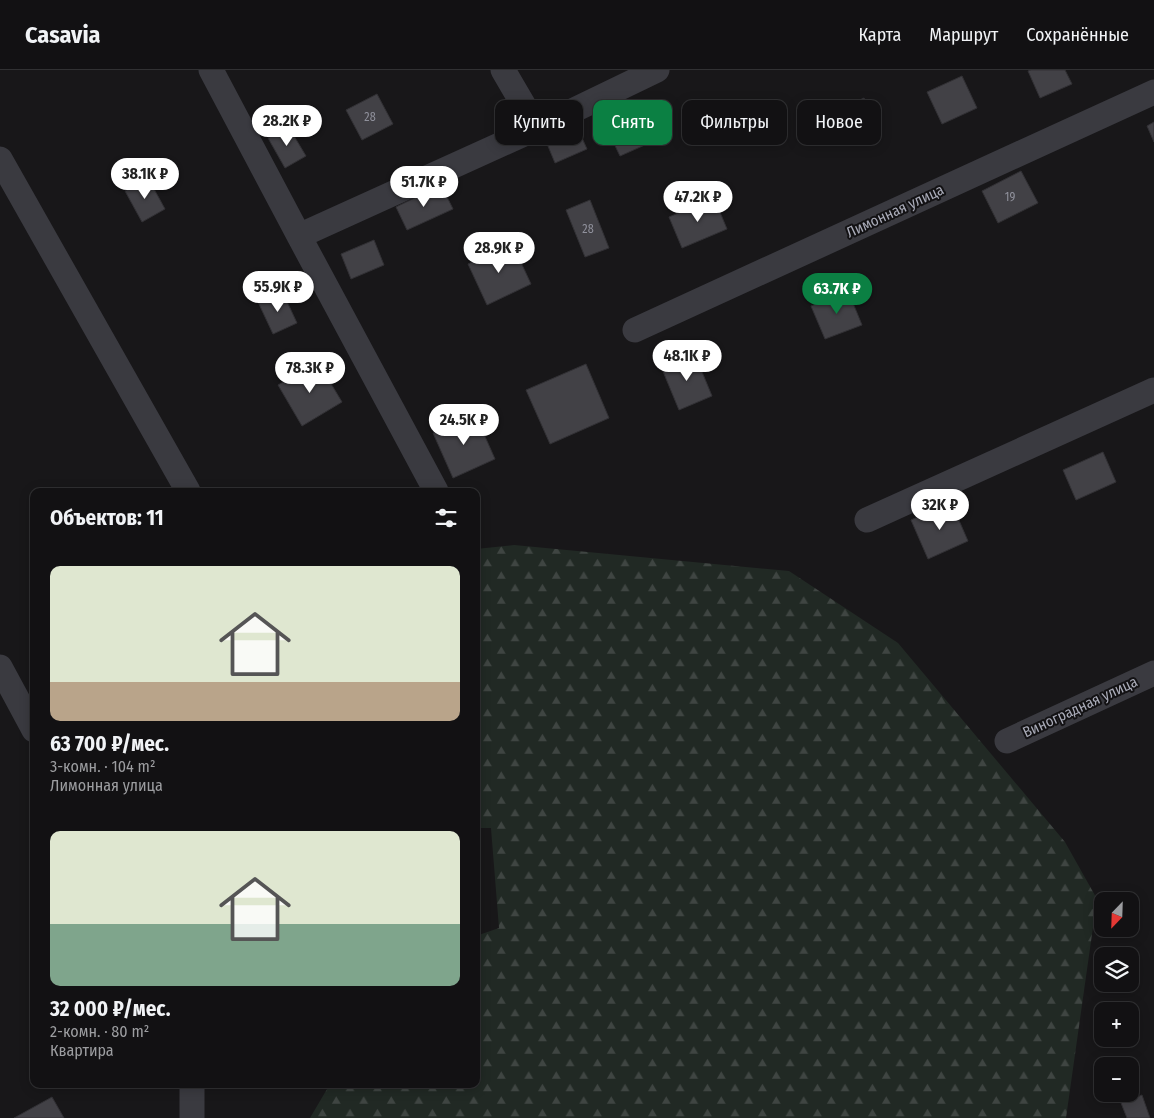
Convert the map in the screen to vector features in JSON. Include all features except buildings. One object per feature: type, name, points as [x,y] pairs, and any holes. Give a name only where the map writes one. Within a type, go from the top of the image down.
[{"type":"street","points":[[211,70],[434,488]]},
{"type":"street","points":[[503,70],[521,100]]},
{"type":"street","points":[[583,106],[657,70]]},
{"type":"street","name":"Лимонная улица","points":[[635,330],[1154,92]]},
{"type":"street","points":[[299,236],[500,145]]},
{"type":"street","points":[[0,159],[186,488]]},
{"type":"street","points":[[867,520],[1154,390]]},
{"type":"street","points":[[0,667],[30,723]]},
{"type":"street","name":"Виноградная улица","points":[[1007,741],[1154,673]]},
{"type":"street","points":[[192,1088],[192,1118]]},
{"type":"green space","points":[[514,545],[789,571],[898,643],[1065,842],[1094,894],[1094,920],[1066,1118],[310,1118],[328,1088],[480,1088],[480,935],[499,928],[491,828],[480,828],[480,549]]}]
